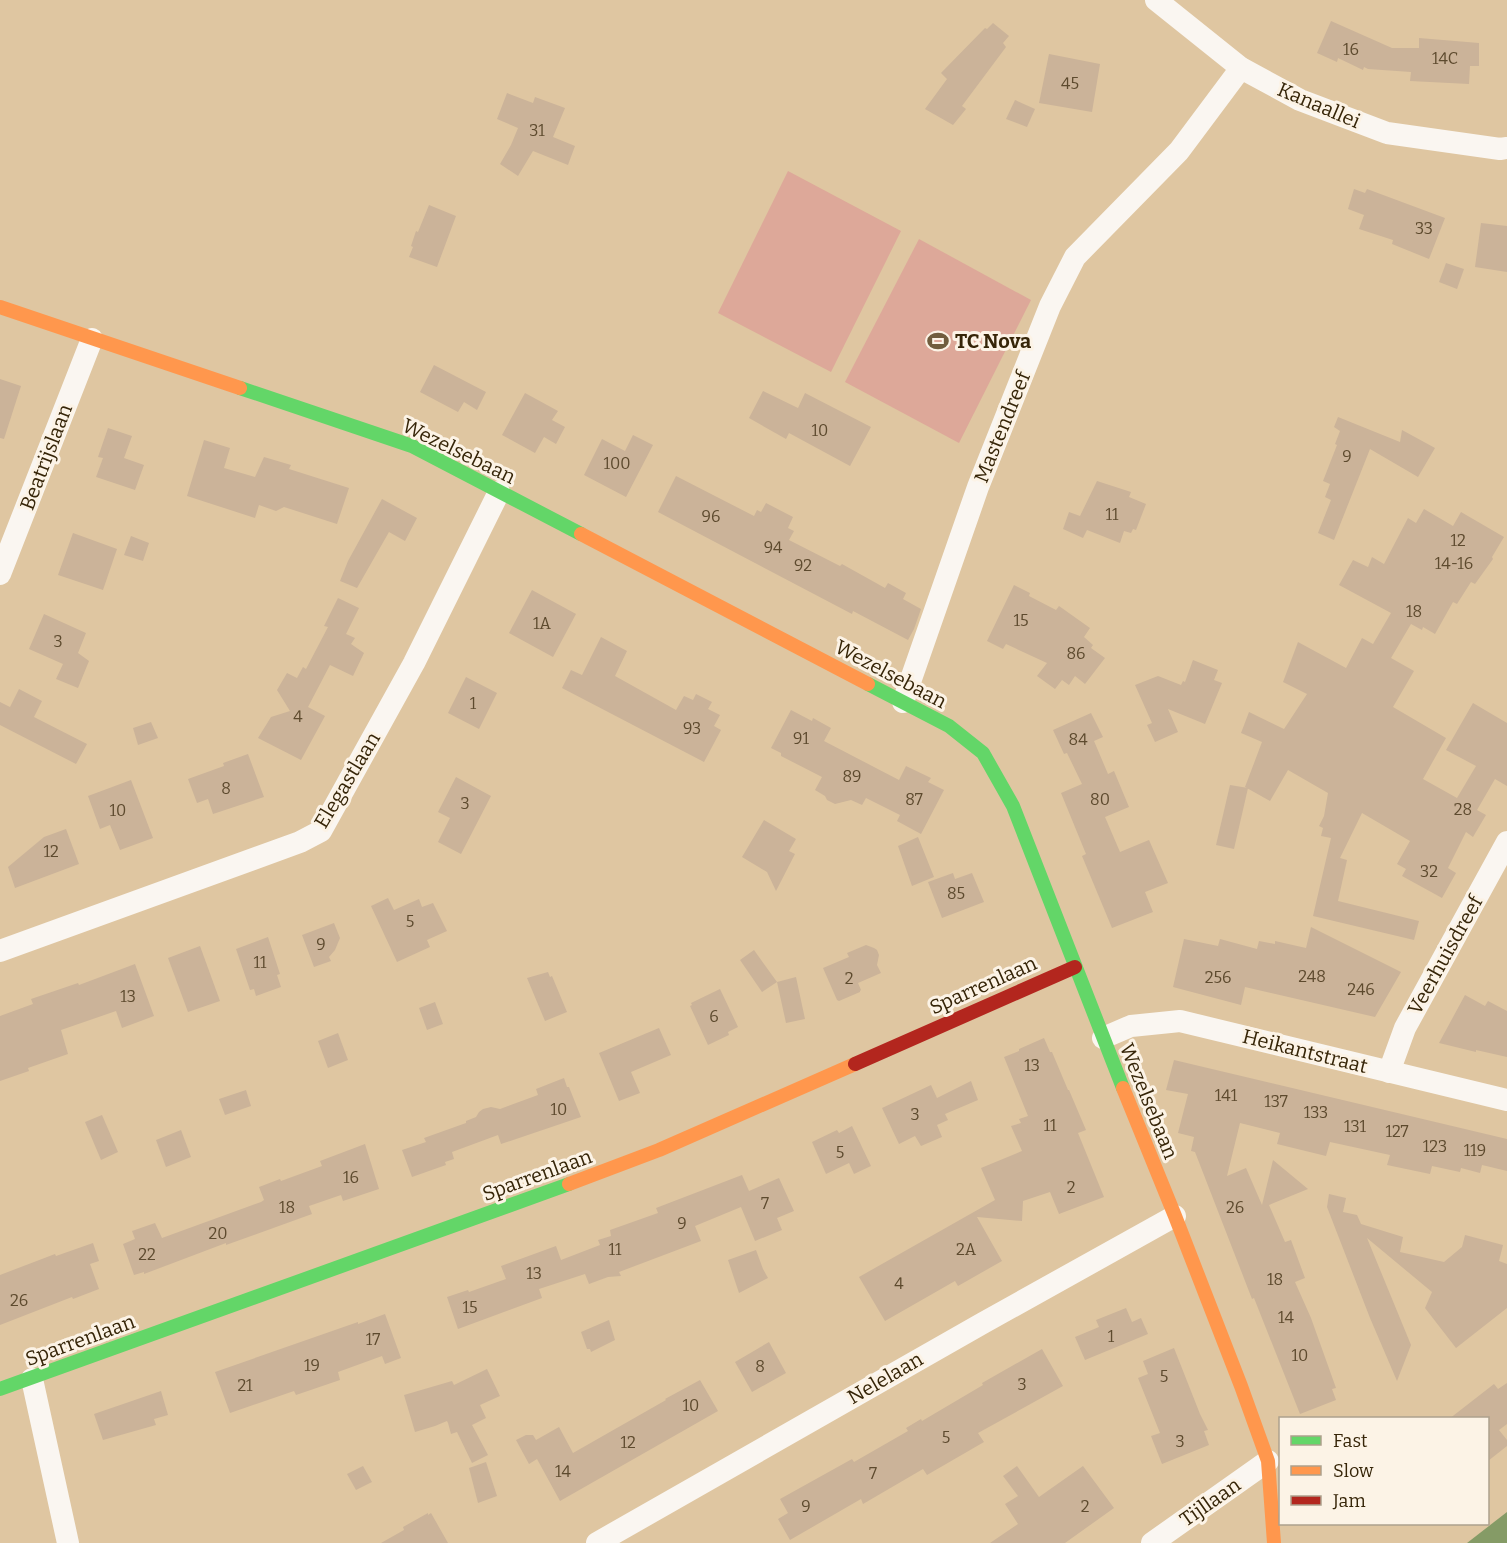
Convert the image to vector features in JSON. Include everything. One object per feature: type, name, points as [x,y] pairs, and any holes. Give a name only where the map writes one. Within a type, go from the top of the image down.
[{"type":"street","name":"Kanaallei","points":[[1156,0],[1241,68],[1300,100],[1387,133],[1500,149],[1507,148]]},
{"type":"street","name":"Mastendreef","points":[[903,702],[978,486],[1050,306],[1075,257],[1179,151],[1241,68]]},
{"type":"street","name":"Wezelsebaan","points":[[0,308],[412,446],[949,726],[983,753],[1013,806],[1241,1386],[1268,1461],[1274,1543]]},
{"type":"street","name":"Beatrijslaan","points":[[0,574],[92,339]]},
{"type":"street","name":"Elegastlaan","points":[[0,951],[300,842],[321,831],[414,663],[500,492]]},
{"type":"street","name":"Veerhuisdreef","points":[[1389,1072],[1405,1028],[1507,842]]},
{"type":"street","name":"Sparrenlaan","points":[[0,1389],[536,1197],[659,1150],[1075,967]]},
{"type":"street","name":"Heikantstraat","points":[[1103,1038],[1131,1026],[1180,1021],[1507,1100]]},
{"type":"street","name":"Nelelaan","points":[[597,1543],[1175,1216]]},
{"type":"street","points":[[32,1378],[68,1543]]},
{"type":"street","name":"Tijllaan","points":[[1152,1543],[1268,1461]]},
{"type":"shaded area","points":[[788,171],[901,231],[831,372],[718,313]]},
{"type":"shaded area","name":"TC Nova","points":[[919,239],[1031,300],[959,443],[845,382]]},
{"type":"shaded area","points":[[1507,1512],[1507,1543],[1467,1543]]},
{"type":"building","points":[[1331,21],[1392,48],[1419,48],[1419,38],[1479,43],[1479,66],[1470,66],[1469,84],[1410,81],[1411,72],[1364,67],[1363,70],[1338,58],[1337,62],[1317,53]]},
{"type":"building","points":[[993,23],[1009,36],[1003,43],[1006,47],[962,106],[966,109],[953,125],[925,109],[947,79],[941,73],[985,28],[987,29]]},
{"type":"building","points":[[1049,54],[1100,64],[1092,112],[1039,103]]},
{"type":"building","points":[[507,93],[533,103],[535,97],[565,108],[553,137],[575,146],[568,165],[533,151],[518,176],[500,164],[518,128],[497,119]]},
{"type":"building","points":[[1015,100],[1035,109],[1027,127],[1006,119]]},
{"type":"building","points":[[1354,189],[1365,193],[1367,189],[1445,218],[1429,259],[1392,244],[1393,240],[1359,229],[1364,215],[1348,209]]},
{"type":"building","points":[[429,205],[456,216],[437,267],[409,257],[416,231],[418,232]]},
{"type":"building","points":[[1481,223],[1507,226],[1507,272],[1475,267]]},
{"type":"building","points":[[1446,263],[1464,269],[1457,289],[1439,282]]},
{"type":"building","points":[[434,365],[486,392],[477,410],[464,402],[458,412],[420,392]]},
{"type":"building","points":[[0,379],[21,386],[4,439],[0,438]]},
{"type":"building","points":[[763,391],[798,408],[805,393],[871,427],[850,466],[789,433],[786,439],[749,418]]},
{"type":"building","points":[[525,393],[558,411],[552,420],[565,427],[556,444],[544,437],[535,453],[502,435]]},
{"type":"building","points":[[1338,417],[1400,442],[1402,430],[1435,448],[1418,477],[1370,449],[1334,540],[1318,533],[1331,500],[1325,497],[1330,484],[1323,481],[1337,445],[1335,444],[1340,431],[1334,427]]},
{"type":"building","points":[[108,428],[132,436],[124,458],[144,465],[135,490],[96,477],[103,458],[98,457]]},
{"type":"building","points":[[633,435],[653,445],[626,497],[584,475],[602,439],[625,451]]},
{"type":"building","points":[[204,440],[230,448],[224,468],[255,477],[264,457],[291,465],[289,469],[349,488],[337,524],[284,507],[276,511],[259,505],[255,518],[187,496]]},
{"type":"building","points":[[676,476],[754,516],[757,510],[761,512],[766,503],[793,517],[788,528],[794,531],[789,540],[840,566],[842,564],[885,588],[888,583],[906,593],[903,599],[921,609],[908,640],[853,611],[852,614],[658,512]]},
{"type":"building","points":[[1097,481],[1131,492],[1129,497],[1146,504],[1136,530],[1133,529],[1131,533],[1124,531],[1120,543],[1087,530],[1083,538],[1063,529],[1069,512],[1080,516]]},
{"type":"building","points":[[382,499],[417,518],[405,541],[389,532],[357,588],[340,581],[348,561]]},
{"type":"building","points":[[1424,509],[1453,526],[1461,512],[1504,537],[1493,559],[1475,584],[1471,582],[1457,604],[1453,602],[1435,634],[1423,627],[1422,630],[1411,624],[1391,658],[1414,671],[1393,707],[1446,738],[1423,779],[1457,798],[1476,766],[1446,750],[1473,703],[1507,723],[1507,786],[1495,779],[1477,810],[1486,815],[1473,837],[1466,832],[1448,868],[1456,873],[1442,898],[1402,876],[1406,869],[1397,864],[1410,841],[1362,813],[1340,858],[1347,860],[1338,901],[1419,921],[1414,940],[1313,916],[1331,838],[1321,836],[1323,828],[1319,826],[1324,816],[1328,793],[1288,770],[1270,801],[1245,787],[1262,742],[1241,733],[1249,712],[1284,729],[1307,694],[1283,682],[1298,642],[1346,668],[1362,638],[1373,644],[1391,613],[1339,585],[1353,560],[1368,567],[1372,557],[1384,564],[1408,518],[1416,523]]},
{"type":"building","points":[[73,533],[117,549],[103,590],[58,575]]},
{"type":"building","points":[[131,536],[149,543],[143,561],[124,555]]},
{"type":"building","points":[[1014,585],[1056,610],[1059,606],[1090,628],[1084,637],[1093,645],[1091,648],[1105,658],[1085,684],[1075,676],[1069,685],[1062,680],[1055,689],[1037,676],[1047,663],[1006,644],[1003,649],[987,641]]},
{"type":"building","points":[[532,590],[576,614],[553,657],[509,633]]},
{"type":"building","points":[[338,598],[359,608],[346,634],[355,638],[351,644],[364,653],[353,676],[330,665],[308,707],[325,716],[301,760],[258,738],[271,717],[290,711],[277,690],[287,673],[297,678],[303,667],[306,669],[328,627],[324,626]]},
{"type":"building","points":[[44,614],[86,633],[78,653],[89,661],[78,688],[56,679],[63,664],[29,649]]},
{"type":"building","points":[[601,637],[627,651],[615,676],[676,710],[684,696],[693,700],[696,694],[712,702],[708,709],[720,715],[714,726],[721,730],[704,762],[562,688],[571,670],[582,675]]},
{"type":"building","points":[[1193,660],[1218,670],[1214,680],[1222,683],[1205,724],[1168,709],[1178,732],[1155,742],[1147,725],[1152,723],[1135,685],[1158,676],[1181,685],[1183,681],[1185,682]]},
{"type":"building","points":[[466,677],[497,693],[479,729],[448,713]]},
{"type":"building","points":[[19,689],[42,701],[34,717],[87,744],[76,764],[0,725],[0,702],[10,707]]},
{"type":"building","points":[[791,710],[831,728],[824,741],[899,780],[906,766],[931,778],[928,782],[944,790],[921,834],[897,821],[900,815],[866,798],[862,805],[851,800],[835,804],[815,790],[822,777],[781,756],[781,753],[771,748]]},
{"type":"building","points":[[1091,713],[1103,737],[1094,741],[1108,774],[1114,771],[1129,807],[1105,817],[1120,852],[1149,840],[1168,883],[1145,892],[1153,912],[1112,928],[1082,856],[1086,854],[1061,793],[1082,784],[1053,730]]},
{"type":"building","points":[[151,722],[158,738],[138,745],[133,728]]},
{"type":"building","points":[[248,754],[264,797],[213,814],[208,799],[197,803],[188,779],[224,766],[223,763]]},
{"type":"building","points":[[456,777],[491,796],[461,854],[438,842],[450,818],[438,812]]},
{"type":"building","points":[[131,780],[153,838],[120,850],[110,825],[100,829],[88,796]]},
{"type":"building","points":[[1230,785],[1248,788],[1234,849],[1216,845]]},
{"type":"building","points":[[764,820],[796,839],[789,851],[795,854],[776,891],[767,872],[742,857]]},
{"type":"building","points":[[66,829],[79,864],[15,888],[8,867],[44,837]]},
{"type":"building","points":[[918,837],[934,877],[912,886],[898,846]]},
{"type":"building","points":[[953,873],[955,879],[972,873],[984,902],[942,918],[928,882]]},
{"type":"building","points":[[388,898],[394,910],[419,899],[422,907],[433,903],[447,931],[427,940],[430,947],[397,962],[371,906]]},
{"type":"building","points":[[334,923],[340,938],[329,957],[331,961],[314,967],[302,935]]},
{"type":"building","points":[[1311,927],[1401,972],[1375,1017],[1245,987],[1241,1005],[1173,987],[1184,939],[1218,946],[1220,939],[1257,949],[1259,941],[1275,944],[1275,941],[1306,948]]},
{"type":"building","points":[[268,937],[280,974],[277,975],[281,987],[256,996],[254,989],[250,990],[236,949]]},
{"type":"building","points":[[866,945],[877,950],[879,955],[877,965],[881,973],[858,983],[860,992],[837,1000],[823,968],[849,957],[847,953]]},
{"type":"building","points":[[200,946],[220,1001],[188,1012],[168,958]]},
{"type":"building","points":[[754,950],[777,982],[762,992],[740,960]]},
{"type":"building","points":[[135,964],[154,1016],[122,1028],[116,1011],[61,1030],[68,1054],[0,1081],[0,1016],[33,1004],[31,999],[78,983],[79,985]]},
{"type":"building","points":[[548,972],[550,977],[552,976],[567,1012],[545,1021],[527,978]]},
{"type":"building","points":[[796,977],[805,1019],[786,1023],[777,982]]},
{"type":"building","points":[[720,989],[738,1027],[728,1032],[729,1035],[708,1045],[690,1006],[691,1003]]},
{"type":"building","points":[[1465,995],[1485,1006],[1488,1001],[1507,1011],[1507,1057],[1439,1043]]},
{"type":"building","points":[[435,1002],[443,1024],[427,1030],[419,1008]]},
{"type":"building","points":[[659,1028],[671,1055],[631,1072],[640,1093],[619,1101],[599,1053]]},
{"type":"building","points":[[338,1033],[348,1060],[328,1068],[318,1041]]},
{"type":"building","points":[[1044,1038],[1086,1130],[1078,1133],[1104,1197],[1059,1214],[1050,1192],[1023,1201],[1022,1221],[977,1217],[1002,1261],[958,1286],[955,1281],[885,1321],[859,1277],[995,1200],[981,1168],[1022,1151],[1011,1126],[1021,1123],[1019,1119],[1028,1116],[1004,1057]]},
{"type":"building","points":[[1174,1060],[1507,1139],[1507,1171],[1482,1165],[1480,1173],[1461,1168],[1460,1172],[1432,1166],[1430,1174],[1387,1165],[1390,1155],[1330,1142],[1326,1156],[1277,1144],[1280,1133],[1240,1123],[1227,1176],[1246,1168],[1262,1205],[1273,1160],[1308,1189],[1269,1205],[1285,1242],[1291,1240],[1305,1278],[1295,1282],[1311,1318],[1336,1388],[1332,1389],[1336,1400],[1300,1414],[1195,1152],[1191,1151],[1194,1137],[1178,1133],[1188,1094],[1166,1090]]},
{"type":"building","points":[[564,1078],[581,1117],[501,1144],[498,1135],[452,1152],[454,1159],[445,1162],[446,1165],[412,1177],[402,1150],[426,1142],[424,1138],[466,1123],[483,1109],[491,1107],[500,1109],[538,1095],[536,1089]]},
{"type":"building","points":[[971,1081],[978,1100],[945,1114],[948,1120],[937,1125],[942,1137],[921,1146],[915,1136],[899,1144],[882,1108],[931,1085],[937,1098]]},
{"type":"building","points":[[246,1090],[251,1106],[225,1115],[219,1099]]},
{"type":"building","points":[[102,1115],[118,1152],[101,1160],[85,1122]]},
{"type":"building","points":[[852,1126],[871,1166],[854,1174],[849,1163],[826,1174],[812,1142],[837,1130],[839,1133]]},
{"type":"building","points":[[181,1130],[191,1157],[166,1167],[156,1140]]},
{"type":"building","points":[[365,1144],[379,1189],[343,1201],[341,1195],[309,1206],[312,1214],[144,1274],[144,1272],[134,1275],[123,1244],[135,1239],[132,1231],[155,1223],[162,1238],[261,1202],[264,1200],[259,1187],[322,1166],[320,1161]]},
{"type":"building","points":[[742,1175],[749,1191],[779,1178],[794,1211],[777,1218],[782,1230],[755,1241],[741,1207],[695,1226],[701,1241],[619,1272],[621,1276],[608,1277],[589,1284],[585,1274],[539,1289],[542,1298],[458,1329],[447,1297],[506,1279],[501,1266],[556,1246],[561,1260],[600,1245],[598,1240],[611,1236],[610,1230],[658,1213],[656,1208]]},
{"type":"building","points":[[1329,1194],[1346,1198],[1343,1212],[1357,1215],[1361,1224],[1403,1237],[1400,1252],[1444,1262],[1462,1247],[1465,1235],[1503,1245],[1499,1261],[1507,1264],[1507,1308],[1456,1348],[1425,1308],[1432,1292],[1367,1238],[1411,1345],[1397,1381],[1327,1207]]},
{"type":"building","points":[[93,1243],[99,1261],[90,1264],[99,1289],[0,1325],[0,1275],[55,1254],[56,1256]]},
{"type":"building","points":[[756,1250],[768,1278],[739,1293],[728,1260]]},
{"type":"building","points":[[1126,1308],[1132,1322],[1141,1318],[1148,1334],[1085,1360],[1075,1337],[1099,1327],[1096,1320]]},
{"type":"building","points":[[385,1314],[401,1358],[385,1364],[382,1356],[338,1372],[340,1380],[296,1395],[294,1391],[230,1413],[215,1372]]},
{"type":"building","points":[[609,1320],[615,1340],[591,1352],[587,1349],[581,1332]]},
{"type":"building","points":[[769,1342],[786,1373],[752,1392],[735,1362]]},
{"type":"building","points":[[1174,1348],[1208,1430],[1204,1431],[1209,1445],[1162,1464],[1151,1436],[1160,1433],[1138,1378],[1148,1374],[1143,1361]]},
{"type":"building","points":[[1042,1349],[1063,1386],[978,1433],[984,1442],[927,1475],[923,1469],[863,1504],[861,1499],[790,1540],[778,1519],[788,1513],[780,1499],[852,1459],[854,1462],[908,1431],[906,1428],[921,1419],[922,1421]]},
{"type":"building","points":[[487,1369],[500,1396],[480,1405],[486,1418],[472,1425],[488,1455],[472,1463],[457,1432],[451,1434],[447,1421],[415,1432],[404,1395],[452,1381],[454,1385]]},
{"type":"building","points":[[700,1380],[718,1411],[560,1501],[537,1459],[529,1464],[516,1440],[526,1435],[533,1435],[536,1440],[559,1427],[573,1453]]},
{"type":"building","points":[[1507,1383],[1507,1424],[1499,1430],[1507,1440],[1507,1446],[1489,1460],[1489,1417],[1452,1417],[1494,1384],[1498,1389]]},
{"type":"building","points":[[161,1391],[168,1415],[154,1419],[156,1425],[103,1440],[94,1414]]},
{"type":"building","points":[[486,1462],[497,1496],[478,1503],[469,1468]]},
{"type":"building","points":[[363,1466],[372,1482],[356,1490],[347,1474]]},
{"type":"building","points":[[1017,1466],[1039,1497],[1083,1466],[1114,1508],[1065,1543],[990,1543],[1018,1524],[1005,1504],[1018,1496],[1003,1476]]},
{"type":"building","points":[[428,1513],[428,1515],[431,1513],[448,1543],[381,1543],[404,1530],[403,1527]]},
{"type":"traffic: fast","points":[[240,388],[412,446],[581,534]]},
{"type":"traffic: fast","points":[[868,684],[949,726],[983,753],[1013,806],[1123,1088]]},
{"type":"traffic: fast","points":[[0,1389],[569,1184]]},
{"type":"traffic: slow","points":[[0,307],[240,388]]},
{"type":"traffic: slow","points":[[581,534],[868,684]]},
{"type":"traffic: slow","points":[[569,1184],[659,1150],[855,1064]]},
{"type":"traffic: slow","points":[[1123,1088],[1175,1216],[1268,1461],[1274,1543]]},
{"type":"traffic: jam","points":[[855,1064],[1075,967]]},
{"type":"place","name":"TC Nova","points":[[938,341]]}]
